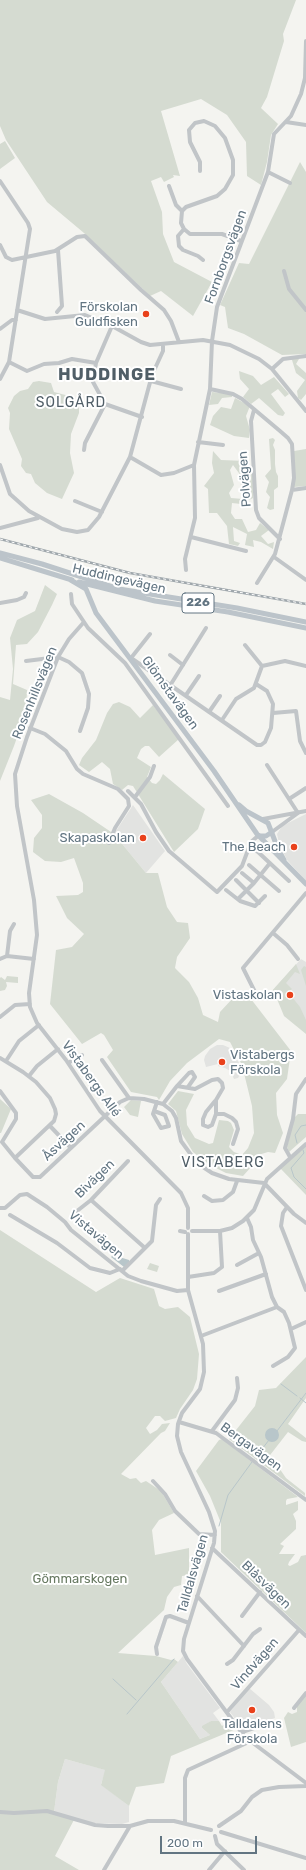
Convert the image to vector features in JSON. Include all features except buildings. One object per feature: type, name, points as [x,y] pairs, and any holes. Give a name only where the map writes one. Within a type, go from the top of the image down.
[{"type":"main road","name":"Huddingevägen","points":[[0,553],[42,564],[91,581],[145,594],[237,608],[306,622]]},
{"type":"main road","name":"Huddingevägen","points":[[0,558],[94,587],[155,601],[228,612],[306,628]]},
{"type":"main road","name":"Glömstavägen","points":[[69,579],[86,589],[96,613],[131,658],[234,799],[259,836],[306,884]]},
{"type":"main road","points":[[91,581],[94,587],[91,599]]},
{"type":"main road","name":"Glömstavägen","points":[[234,799],[246,811],[268,823],[282,857],[290,868]]},
{"type":"main road","points":[[254,829],[256,823],[262,819]]},
{"type":"main road","points":[[259,836],[266,836],[272,832]]},
{"type":"street","name":"Fornborgsvägen","points":[[186,570],[185,559],[195,518],[194,464],[210,389],[212,341],[217,307],[268,172],[274,134],[291,116],[303,89],[305,78],[306,41]]},
{"type":"street","points":[[200,171],[200,162],[190,141],[189,130],[194,123],[204,121],[218,129],[228,144],[233,160],[233,175],[225,189],[217,196],[192,203],[182,211],[181,220],[184,229],[193,235],[210,233],[222,234],[241,241]]},
{"type":"street","points":[[286,122],[306,125]]},
{"type":"street","points":[[268,172],[290,183]]},
{"type":"street","points":[[0,181],[30,226],[9,362],[0,379]]},
{"type":"street","points":[[170,186],[176,205],[182,211]]},
{"type":"street","points":[[0,192],[5,188]]},
{"type":"street","points":[[184,229],[178,236],[179,246],[183,250],[198,256],[203,260]]},
{"type":"street","points":[[0,245],[9,260],[26,258],[58,250],[77,237],[85,236],[135,285],[164,310],[171,321],[179,342]]},
{"type":"street","points":[[57,312],[62,306],[58,250]]},
{"type":"street","points":[[284,271],[289,289],[306,310]]},
{"type":"street","points":[[17,310],[45,319],[83,315],[112,326],[144,343],[163,344],[190,340],[212,341],[234,347],[259,359],[272,369],[306,411]]},
{"type":"street","points":[[0,329],[8,322],[16,320]]},
{"type":"street","points":[[112,326],[96,363],[93,382],[105,404],[142,417]]},
{"type":"street","points":[[0,465],[10,494],[38,518],[62,529],[80,532],[88,530],[102,512],[130,457],[155,366],[163,351],[163,344]]},
{"type":"street","points":[[272,369],[283,359],[306,356]]},
{"type":"street","points":[[9,362],[27,371],[44,364],[59,363],[72,359],[96,363]]},
{"type":"street","points":[[95,370],[105,374]]},
{"type":"street","points":[[151,381],[180,388]]},
{"type":"street","points":[[210,389],[235,395],[291,442],[294,478],[292,490],[280,539],[274,556],[257,583]]},
{"type":"street","points":[[84,450],[85,443],[105,404]]},
{"type":"street","name":"Polvägen","points":[[254,410],[251,421],[256,510],[259,518],[280,539]]},
{"type":"street","points":[[198,442],[222,445]]},
{"type":"street","points":[[130,457],[161,475],[174,473],[194,464]]},
{"type":"street","points":[[292,490],[306,488]]},
{"type":"street","points":[[75,501],[102,512]]},
{"type":"street","points":[[0,528],[38,518]]},
{"type":"street","points":[[191,537],[246,551]]},
{"type":"street","points":[[274,556],[306,580]]},
{"type":"street","points":[[0,603],[17,600],[24,597],[26,593]]},
{"type":"street","points":[[71,594],[72,604],[92,633],[121,658],[228,806]]},
{"type":"street","name":"Rosenhillsvägen","points":[[35,919],[34,900],[15,784],[15,774],[30,728],[58,657],[68,639],[84,622]]},
{"type":"street","points":[[170,684],[206,628]]},
{"type":"street","points":[[150,634],[131,658],[257,745],[260,745],[265,742],[269,734],[273,704],[268,694],[256,684]]},
{"type":"street","points":[[245,645],[262,666]]},
{"type":"street","points":[[170,655],[183,665]]},
{"type":"street","points":[[26,661],[58,657],[69,662],[82,673],[88,689],[88,708],[80,731]]},
{"type":"street","points":[[262,666],[285,661],[306,666]]},
{"type":"street","points":[[222,720],[236,699],[252,690],[256,684],[262,666]]},
{"type":"street","points":[[186,696],[199,676]]},
{"type":"street","points":[[141,685],[147,680]]},
{"type":"street","points":[[209,712],[220,696]]},
{"type":"street","points":[[273,713],[296,711],[300,741],[306,754]]},
{"type":"street","points":[[30,728],[45,734],[66,751],[77,769],[83,774],[121,791],[128,799],[129,806],[115,828],[109,843]]},
{"type":"street","points":[[267,765],[298,813]]},
{"type":"street","points":[[135,797],[150,777],[154,766]]},
{"type":"street","points":[[289,799],[306,788]]},
{"type":"street","points":[[128,791],[143,807],[156,832],[169,851],[217,892],[242,866],[251,842],[259,836]]},
{"type":"street","points":[[262,819],[306,811]]},
{"type":"street","points":[[272,832],[298,813]]},
{"type":"street","points":[[249,848],[258,852],[289,881]]},
{"type":"street","points":[[238,899],[254,883],[270,862]]},
{"type":"street","points":[[249,865],[279,891]]},
{"type":"street","points":[[242,873],[254,883]]},
{"type":"street","points":[[236,880],[259,902]]},
{"type":"street","points":[[226,890],[238,899],[255,906],[265,896]]},
{"type":"street","points":[[256,994],[243,968],[306,893]]},
{"type":"street","name":"Vistabergs Allé","points":[[35,919],[37,935],[30,1004],[33,1015],[68,1063],[88,1095],[105,1117],[181,1193],[188,1208],[188,1290]]},
{"type":"street","points":[[7,956],[10,931],[14,924]]},
{"type":"street","points":[[273,933],[287,945],[298,959]]},
{"type":"street","points":[[0,959],[7,956],[34,959]]},
{"type":"street","points":[[0,1017],[15,1005],[30,1004]]},
{"type":"street","points":[[6,1061],[19,1041],[39,1025]]},
{"type":"street","points":[[29,1076],[37,1066],[58,1049]]},
{"type":"street","points":[[68,1063],[82,1055]]},
{"type":"street","points":[[0,1058],[29,1076],[44,1091],[54,1106],[56,1117],[50,1126],[15,1158],[2,1142],[11,1129],[17,1115],[10,1103],[0,1091]]},
{"type":"street","points":[[102,1060],[129,1098],[157,1102],[163,1104],[172,1111],[176,1118],[181,1141],[197,1163],[212,1173],[237,1181],[258,1181],[264,1183],[287,1207],[306,1223]]},
{"type":"street","points":[[163,1104],[189,1072],[192,1072],[196,1077],[188,1087]]},
{"type":"street","points":[[290,1157],[285,1148],[293,1119],[296,1094],[306,1079]]},
{"type":"street","points":[[177,1086],[196,1089],[212,1080],[219,1080],[222,1083],[223,1088],[205,1116],[203,1124],[206,1126],[212,1125],[216,1114],[216,1100]]},
{"type":"street","name":"Åsvägen","points":[[15,1158],[36,1178],[40,1177],[120,1102],[129,1098]]},
{"type":"street","points":[[154,1111],[165,1114],[169,1126],[161,1128],[153,1114],[154,1111],[157,1102]]},
{"type":"street","points":[[216,1114],[226,1115],[236,1122],[238,1133],[233,1144]]},
{"type":"street","points":[[50,1126],[71,1148]]},
{"type":"street","points":[[180,1231],[220,1231],[236,1226],[247,1218],[256,1206],[264,1183],[272,1173],[306,1144]]},
{"type":"street","name":"Bivägen","points":[[76,1211],[90,1200],[128,1161]]},
{"type":"street","points":[[204,1196],[212,1201],[223,1200],[233,1192],[237,1181]]},
{"type":"street","name":"Vistavägen","points":[[0,1208],[5,1208],[20,1195],[27,1194],[65,1222],[71,1230],[121,1270],[141,1281],[188,1290]]},
{"type":"street","points":[[10,1215],[57,1243],[90,1268],[110,1273],[121,1270],[154,1238],[154,1215],[156,1205],[160,1199]]},
{"type":"street","points":[[90,1200],[145,1248]]},
{"type":"street","points":[[287,1207],[282,1215],[281,1226],[294,1256],[302,1284],[306,1290]]},
{"type":"street","points":[[247,1218],[266,1274],[271,1295],[277,1307],[285,1315],[291,1329],[295,1348],[294,1351],[273,1366]]},
{"type":"street","points":[[188,1277],[214,1273],[222,1268],[220,1231]]},
{"type":"street","points":[[237,1265],[259,1253]]},
{"type":"street","points":[[219,1292],[266,1274]]},
{"type":"street","name":"Talldalsvägen","points":[[188,1290],[201,1336],[205,1359],[203,1383],[199,1392],[184,1411],[179,1422],[177,1436],[179,1445],[211,1516],[215,1535],[183,1647],[185,1655],[251,1742],[306,1782]]},
{"type":"street","points":[[201,1336],[277,1307]]},
{"type":"street","points":[[291,1329],[306,1322]]},
{"type":"street","points":[[212,1431],[235,1400],[238,1388],[237,1378]]},
{"type":"street","name":"Bergavägen","points":[[179,1422],[212,1431],[306,1500]]},
{"type":"street","points":[[153,1481],[165,1494],[174,1511],[199,1534],[215,1535]]},
{"type":"street","name":"Blåsvägen","points":[[212,1548],[306,1636]]},
{"type":"street","points":[[242,1616],[260,1592]]},
{"type":"street","points":[[197,1596],[244,1646]]},
{"type":"street","points":[[157,1654],[156,1647],[166,1617],[170,1616],[189,1622]]},
{"type":"street","points":[[227,1664],[233,1660],[253,1634],[260,1630]]},
{"type":"street","name":"Vindvägen","points":[[227,1712],[299,1630]]},
{"type":"street","points":[[294,1708],[306,1693]]},
{"type":"street","points":[[242,1732],[272,1722]]},
{"type":"street","points":[[185,1823],[185,1778],[188,1770],[251,1742]]},
{"type":"street","points":[[211,1830],[213,1827],[219,1826],[241,1811],[252,1797],[262,1790],[279,1787],[306,1786]]},
{"type":"street","points":[[0,1812],[14,1813],[46,1811],[95,1824],[130,1826],[158,1820],[185,1823],[211,1830],[211,1833],[215,1836],[217,1844],[226,1851],[244,1870]]},
{"type":"street","points":[[104,1870],[130,1826]]},
{"type":"street","points":[[219,1826],[221,1832]]},
{"type":"street","points":[[215,1836],[221,1832]]},
{"type":"street","points":[[221,1832],[306,1858]]},
{"type":"street","points":[[209,1870],[226,1851]]},
{"type":"shaded area","points":[[133,805],[165,851],[146,873],[114,834]]},
{"type":"shaded area","points":[[306,814],[306,881],[287,860],[279,843],[277,834],[282,826]]},
{"type":"shaded area","name":"Vistaskolan","points":[[301,959],[306,962],[306,1032],[271,992]]},
{"type":"shaded area","name":"Vistabergs Förskola","points":[[217,1045],[223,1045],[230,1048],[234,1054],[243,1070],[238,1078],[234,1079],[234,1073],[218,1066],[218,1064],[206,1067],[204,1060],[205,1056],[210,1049]]},
{"type":"shaded area","points":[[113,1255],[129,1260],[129,1263],[124,1267],[111,1257]]},
{"type":"shaded area","points":[[272,1428],[277,1430],[279,1435],[277,1440],[272,1442],[267,1440],[265,1435],[267,1430]]},
{"type":"shaded area","points":[[183,1656],[187,1664],[220,1708],[213,1713],[219,1721],[211,1721],[202,1728],[210,1735],[200,1739],[161,1682]]},
{"type":"shaded area","name":"Talldalens Förskola","points":[[249,1688],[269,1705],[274,1712],[275,1718],[243,1729],[230,1712]]},
{"type":"shaded area","points":[[65,1759],[106,1770],[101,1784],[129,1806],[129,1822],[122,1824],[91,1823],[54,1812],[58,1782]]},
{"type":"green space","points":[[0,0],[296,0],[283,34],[284,41],[267,97],[261,108],[278,124],[271,135],[267,162],[261,185],[247,176],[246,142],[227,115],[201,99],[161,111],[180,176],[173,175],[174,177],[164,182],[161,177],[151,181],[162,212],[163,234],[174,262],[212,282],[193,316],[161,291],[150,296],[84,233],[47,202],[6,140],[0,126]]},
{"type":"green space","points":[[5,141],[15,158],[0,169],[0,144]]},
{"type":"green space","points":[[300,162],[306,172],[306,354],[282,355],[244,334],[228,328],[225,307],[220,305],[239,263],[249,264]]},
{"type":"green space","points":[[294,358],[299,359],[296,364],[306,373],[306,394],[301,400],[298,398],[297,391],[305,380],[296,373],[292,360],[286,360]]},
{"type":"green space","points":[[239,371],[253,376],[261,385],[274,377],[289,394],[285,397],[278,389],[271,394],[285,413],[283,416],[278,415],[259,398],[251,404],[243,397],[249,389],[240,379]]},
{"type":"green space","points":[[39,381],[51,383],[54,392],[73,397],[79,404],[79,413],[71,434],[70,453],[74,473],[62,499],[47,493],[35,483],[31,474],[26,473],[21,466],[22,459],[9,429],[10,413],[8,408],[14,396],[20,391],[28,389],[33,382]]},
{"type":"green space","points":[[212,392],[232,394],[232,397],[222,398],[218,404],[209,405]]},
{"type":"green space","points":[[235,398],[250,406],[246,416],[250,430],[249,438],[234,436],[210,425],[213,416],[221,407],[231,409]]},
{"type":"green space","points":[[273,438],[275,440],[273,445],[275,450],[278,487],[274,490],[274,509],[270,510],[267,508],[270,497],[266,492],[269,482],[265,476],[271,469],[269,439]]},
{"type":"green space","points":[[306,449],[306,486],[294,487],[294,451]]},
{"type":"green space","points":[[213,451],[221,460],[246,461],[247,470],[253,473],[253,498],[241,504],[232,503],[231,513],[235,519],[242,519],[248,532],[256,530],[260,523],[269,530],[261,536],[268,544],[274,542],[273,549],[261,542],[253,540],[254,547],[245,545],[247,534],[233,527],[234,541],[240,543],[238,546],[229,544],[227,526],[217,513],[209,513],[208,489],[204,486],[214,473],[212,463]],"holes":[[[233,465],[244,480],[240,483],[245,491],[243,499],[231,498],[229,493],[234,485],[230,470]]]},
{"type":"green space","points":[[45,585],[57,594],[52,605],[38,632],[27,644],[16,645],[13,684],[27,690],[26,712],[0,781],[0,697],[10,700],[13,669],[10,638],[17,620],[35,611]]},
{"type":"green space","points":[[119,702],[130,707],[140,718],[153,705],[179,739],[159,757],[149,746],[145,746],[141,749],[137,758],[151,767],[147,777],[152,783],[156,784],[163,774],[205,809],[198,829],[174,852],[133,786],[128,785],[122,790],[113,784],[110,769],[102,762],[89,772],[79,765],[82,758],[96,740],[107,713],[113,704]]},
{"type":"green space","points":[[49,794],[83,813],[114,834],[146,873],[158,873],[167,907],[177,922],[188,923],[190,938],[177,957],[175,968],[189,982],[198,998],[203,1015],[218,1022],[220,1012],[233,998],[251,999],[291,1051],[287,1079],[276,1093],[277,1115],[283,1133],[275,1153],[268,1152],[255,1156],[252,1166],[243,1176],[226,1173],[210,1165],[193,1152],[182,1134],[176,1111],[168,1104],[178,1091],[194,1094],[186,1110],[187,1125],[195,1138],[209,1144],[213,1143],[219,1120],[228,1121],[231,1123],[234,1130],[229,1147],[234,1152],[242,1155],[248,1148],[254,1133],[252,1106],[242,1065],[230,1042],[219,1039],[187,1063],[170,1081],[159,1100],[157,1097],[131,1092],[107,1057],[113,1050],[104,1035],[101,1033],[82,1044],[50,1004],[56,950],[72,947],[84,934],[67,918],[56,896],[78,895],[83,892],[83,883],[74,858],[61,862],[45,861],[33,852],[34,838],[42,828],[42,815],[31,800]]},
{"type":"green space","points":[[296,964],[300,974],[295,972],[286,983],[292,989],[288,992],[300,1007],[306,1020],[306,1034],[284,1016],[277,999],[271,992]]},
{"type":"green space","points":[[304,966],[306,967],[306,986],[301,970]]},
{"type":"green space","points":[[7,976],[18,977],[18,983],[6,982],[7,986],[5,990],[0,991],[0,978],[1,977],[5,980]]},
{"type":"green space","points":[[0,1099],[11,1109],[1,1133],[0,1133]]},
{"type":"green space","points":[[131,1100],[141,1101],[138,1117],[130,1115],[124,1107]]},
{"type":"green space","points":[[298,1114],[306,1114],[306,1137],[289,1152],[287,1147],[294,1118]]},
{"type":"green space","points":[[306,1146],[306,1195],[280,1168]]},
{"type":"green space","name":"Gömmarskogen","points":[[0,1230],[96,1292],[120,1278],[154,1289],[159,1306],[165,1309],[178,1307],[190,1317],[199,1354],[197,1379],[193,1390],[180,1409],[176,1418],[165,1421],[160,1416],[155,1416],[146,1428],[150,1434],[157,1430],[162,1424],[170,1423],[165,1431],[161,1433],[121,1474],[130,1479],[136,1478],[141,1483],[146,1481],[161,1491],[174,1513],[159,1520],[152,1530],[155,1555],[189,1548],[189,1575],[182,1576],[181,1585],[174,1587],[167,1597],[164,1610],[118,1653],[156,1656],[171,1660],[174,1659],[178,1662],[161,1682],[200,1739],[210,1735],[202,1728],[202,1726],[211,1721],[219,1721],[222,1726],[229,1720],[236,1729],[171,1756],[164,1783],[136,1787],[129,1806],[101,1785],[105,1770],[65,1759],[58,1782],[54,1812],[75,1818],[55,1856],[79,1870],[0,1870]]},
{"type":"green space","points":[[150,1263],[159,1266],[157,1272],[147,1269]]},
{"type":"green space","points":[[306,1357],[306,1398],[288,1424],[306,1438],[306,1442],[288,1432],[267,1459],[275,1462],[286,1478],[305,1493],[305,1496],[229,1439],[255,1406],[259,1390],[276,1388]]},
{"type":"green space","points":[[222,1439],[298,1497],[287,1499],[286,1501],[286,1505],[298,1501],[298,1510],[293,1514],[296,1521],[296,1529],[280,1544],[284,1546],[279,1554],[295,1554],[289,1562],[288,1565],[290,1566],[298,1562],[301,1556],[306,1555],[306,1633],[221,1552],[221,1523],[210,1496],[196,1471],[219,1440]]},
{"type":"green space","points":[[306,1695],[306,1742],[291,1747],[284,1718],[288,1712],[292,1714],[297,1712],[297,1706]]},
{"type":"waterway","points":[[297,1143],[295,1135],[301,1126],[306,1125]]},
{"type":"waterway","points":[[303,1150],[304,1153],[291,1168],[294,1177],[306,1189]]},
{"type":"waterway","points":[[281,1384],[297,1396]]},
{"type":"waterway","points":[[277,1431],[306,1393]]},
{"type":"waterway","points":[[300,1398],[306,1403]]},
{"type":"waterway","points":[[255,1458],[269,1440]]},
{"type":"waterway","points":[[219,1526],[228,1495],[252,1462]]},
{"type":"waterway","points":[[127,1714],[174,1659]]},
{"type":"waterway","points":[[113,1679],[136,1700]]},
{"type":"railway","points":[[0,539],[130,573],[306,604]]},
{"type":"place","name":"Förskolan Guldfisken","points":[[146,314]]},
{"type":"place","name":"Skapaskolan","points":[[143,838]]},
{"type":"place","name":"The Beach","points":[[294,847]]},
{"type":"place","name":"Vistaskolan","points":[[290,995]]},
{"type":"place","name":"Vistabergs Förskola","points":[[222,1062]]},
{"type":"place","name":"Talldalens Förskola","points":[[252,1710]]},
{"type":"district","name":"HUDDINGE","points":[[107,375]]},
{"type":"district","name":"SOLGÅRD","points":[[71,403]]},
{"type":"district","name":"VISTABERG","points":[[223,1163]]}]
